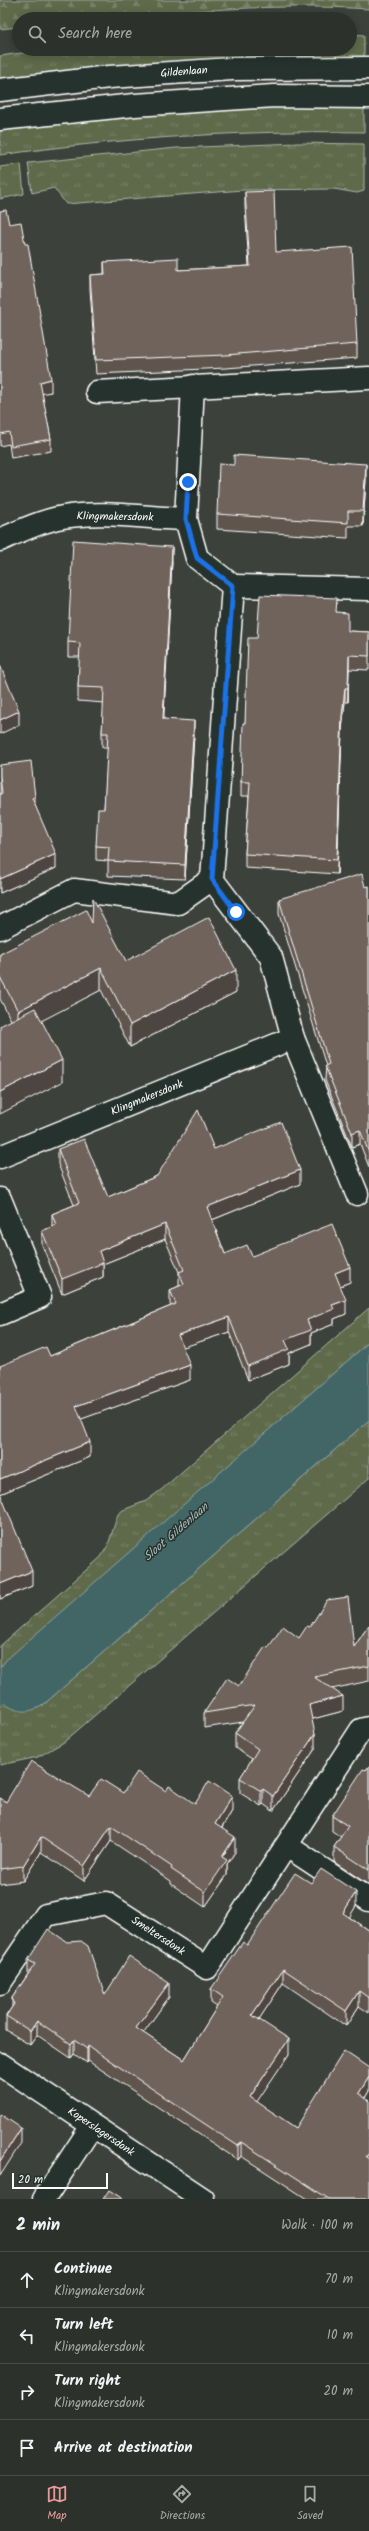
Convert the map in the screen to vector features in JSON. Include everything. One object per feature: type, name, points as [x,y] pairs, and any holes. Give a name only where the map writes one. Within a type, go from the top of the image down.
[{"type":"street","name":"Gildenlaan","points":[[0,90],[109,77],[224,69],[369,68]]},
{"type":"street","points":[[0,119],[135,105],[266,96],[369,97]]},
{"type":"street","points":[[97,392],[369,378]]},
{"type":"street","points":[[193,386],[186,519],[197,558],[233,586],[369,589]]},
{"type":"street","name":"Klingmakersdonk","points":[[0,540],[42,522],[64,517],[87,515],[186,519]]},
{"type":"street","points":[[233,586],[212,879],[271,957],[293,1038],[357,1194]]},
{"type":"street","points":[[0,928],[74,890],[178,903],[212,879]]},
{"type":"street","name":"Klingmakersdonk","points":[[0,1157],[293,1038]]},
{"type":"street","points":[[0,1199],[40,1297],[0,1314]]},
{"type":"street","name":"Smeltersdonk","points":[[0,1982],[46,1915],[106,1903],[207,1968],[361,1730],[369,1728]]},
{"type":"street","points":[[287,1846],[369,1900]]},
{"type":"street","name":"Koperslagersdonk","points":[[0,2064],[203,2199]]},
{"type":"street","points":[[44,2199],[92,2126]]},
{"type":"green space","points":[[0,0],[369,0],[369,9],[335,7],[267,7],[188,12],[12,12],[12,28],[0,29]]},
{"type":"green space","points":[[357,34],[364,35],[364,60],[0,82],[0,56],[12,54],[12,56],[357,56]]},
{"type":"green space","points":[[364,104],[364,132],[273,132],[182,136],[91,144],[0,155],[0,126],[171,108]]},
{"type":"green space","points":[[297,143],[364,144],[364,191],[357,193],[334,189],[243,190],[66,204],[54,188],[32,193],[28,163],[176,148]]},
{"type":"green space","points":[[21,164],[24,194],[0,199],[0,167]]},
{"type":"green space","points":[[369,1308],[369,1342],[0,1668],[0,1646],[101,1557],[108,1545],[118,1514],[123,1510],[146,1501],[161,1490]]},
{"type":"green space","points":[[369,1420],[369,1478],[64,1742],[38,1757],[0,1765],[0,1706],[4,1703],[12,1707],[29,1709],[43,1705]]},
{"type":"water","name":"Sloot Gildenlaan","points":[[369,1342],[369,1420],[43,1705],[28,1711],[14,1709],[4,1703],[0,1706],[0,1668],[6,1660]]},
{"type":"building","points":[[274,191],[276,252],[352,247],[357,344],[226,355],[96,360],[90,275],[105,274],[104,262],[178,258],[178,270],[250,266],[245,192]]},
{"type":"building","points":[[6,210],[9,224],[21,222],[25,244],[28,244],[51,379],[40,382],[51,439],[11,446],[9,432],[0,434],[0,211]]},
{"type":"building","points":[[234,455],[366,464],[363,511],[348,511],[348,523],[217,514],[219,464],[234,465]]},
{"type":"building","points":[[73,540],[172,547],[163,719],[194,721],[185,865],[108,861],[109,847],[96,846],[98,809],[104,809],[108,733],[102,733],[104,688],[78,687],[80,643],[68,642]]},
{"type":"building","points":[[260,595],[337,598],[336,612],[348,613],[348,631],[369,632],[369,656],[349,655],[348,688],[345,688],[342,716],[337,860],[245,854],[250,782],[241,782],[243,723],[245,723],[248,638],[257,638]]},
{"type":"building","points":[[0,665],[19,711],[0,720]]},
{"type":"building","points":[[31,761],[35,797],[32,798],[56,854],[0,879],[0,794],[2,793],[0,765]]},
{"type":"building","points":[[362,874],[365,887],[369,886],[369,1153],[360,1130],[352,1133],[325,1066],[329,1064],[279,899]]},
{"type":"building","points":[[93,898],[126,961],[209,917],[236,970],[130,1025],[101,968],[18,1011],[0,977],[0,954],[86,910],[92,923]]},
{"type":"building","points":[[35,1008],[62,1060],[0,1092],[0,1026]]},
{"type":"building","points":[[198,1110],[214,1149],[281,1122],[300,1170],[207,1207],[225,1254],[247,1245],[252,1256],[332,1224],[350,1267],[335,1273],[346,1300],[332,1305],[334,1309],[307,1320],[311,1330],[285,1340],[289,1349],[248,1366],[229,1317],[178,1335],[190,1365],[76,1406],[90,1442],[0,1479],[0,1366],[46,1347],[50,1356],[176,1304],[170,1290],[184,1284],[179,1272],[184,1270],[165,1224],[99,1251],[103,1263],[62,1279],[42,1231],[56,1225],[52,1214],[79,1203],[58,1149],[84,1139],[108,1197],[157,1176]]},
{"type":"building","points":[[0,1493],[32,1571],[0,1584]]},
{"type":"building","points":[[348,1597],[354,1647],[369,1625],[369,1666],[314,1677],[343,1696],[309,1705],[315,1734],[273,1796],[263,1789],[261,1791],[240,1778],[258,1749],[235,1733],[255,1705],[204,1713],[227,1678],[239,1686],[265,1647],[268,1648],[283,1626],[299,1638],[307,1626],[310,1627],[327,1600]]},
{"type":"building","points":[[31,1761],[89,1796],[101,1779],[123,1793],[137,1772],[166,1791],[169,1786],[195,1804],[209,1781],[232,1796],[215,1824],[235,1837],[222,1857],[227,1860],[205,1892],[171,1869],[172,1867],[111,1826],[84,1866],[41,1837],[23,1866],[0,1869],[0,1798],[6,1802]]},
{"type":"building","points":[[369,1766],[369,1870],[334,1847],[348,1826],[332,1816],[363,1769],[366,1770]]},
{"type":"building","points":[[321,1869],[356,1892],[343,1913],[369,1931],[369,1998],[359,1991],[346,2011],[283,1969],[252,2015],[289,2039],[250,2097],[296,2128],[344,2051],[369,2068],[369,2077],[359,2093],[369,2101],[369,2153],[366,2157],[369,2159],[369,2199],[329,2199],[241,2142],[238,2146],[88,2046],[87,2049],[74,2040],[71,2044],[37,2021],[30,2031],[6,2016],[14,2004],[12,1998],[35,1964],[28,1960],[48,1929],[67,1942],[81,1941],[88,1946],[105,1995],[129,1956],[169,1983],[136,2028],[184,2060],[223,1997],[211,1989],[243,1942],[247,1945],[295,1873],[311,1883]]},
{"type":"building","points":[[0,2114],[21,2128],[0,2161]]},
{"type":"building","points":[[109,2190],[123,2199],[103,2199]]},
{"type":"route","points":[[188,482],[186,519],[197,558],[233,586],[212,879],[236,912]]}]
